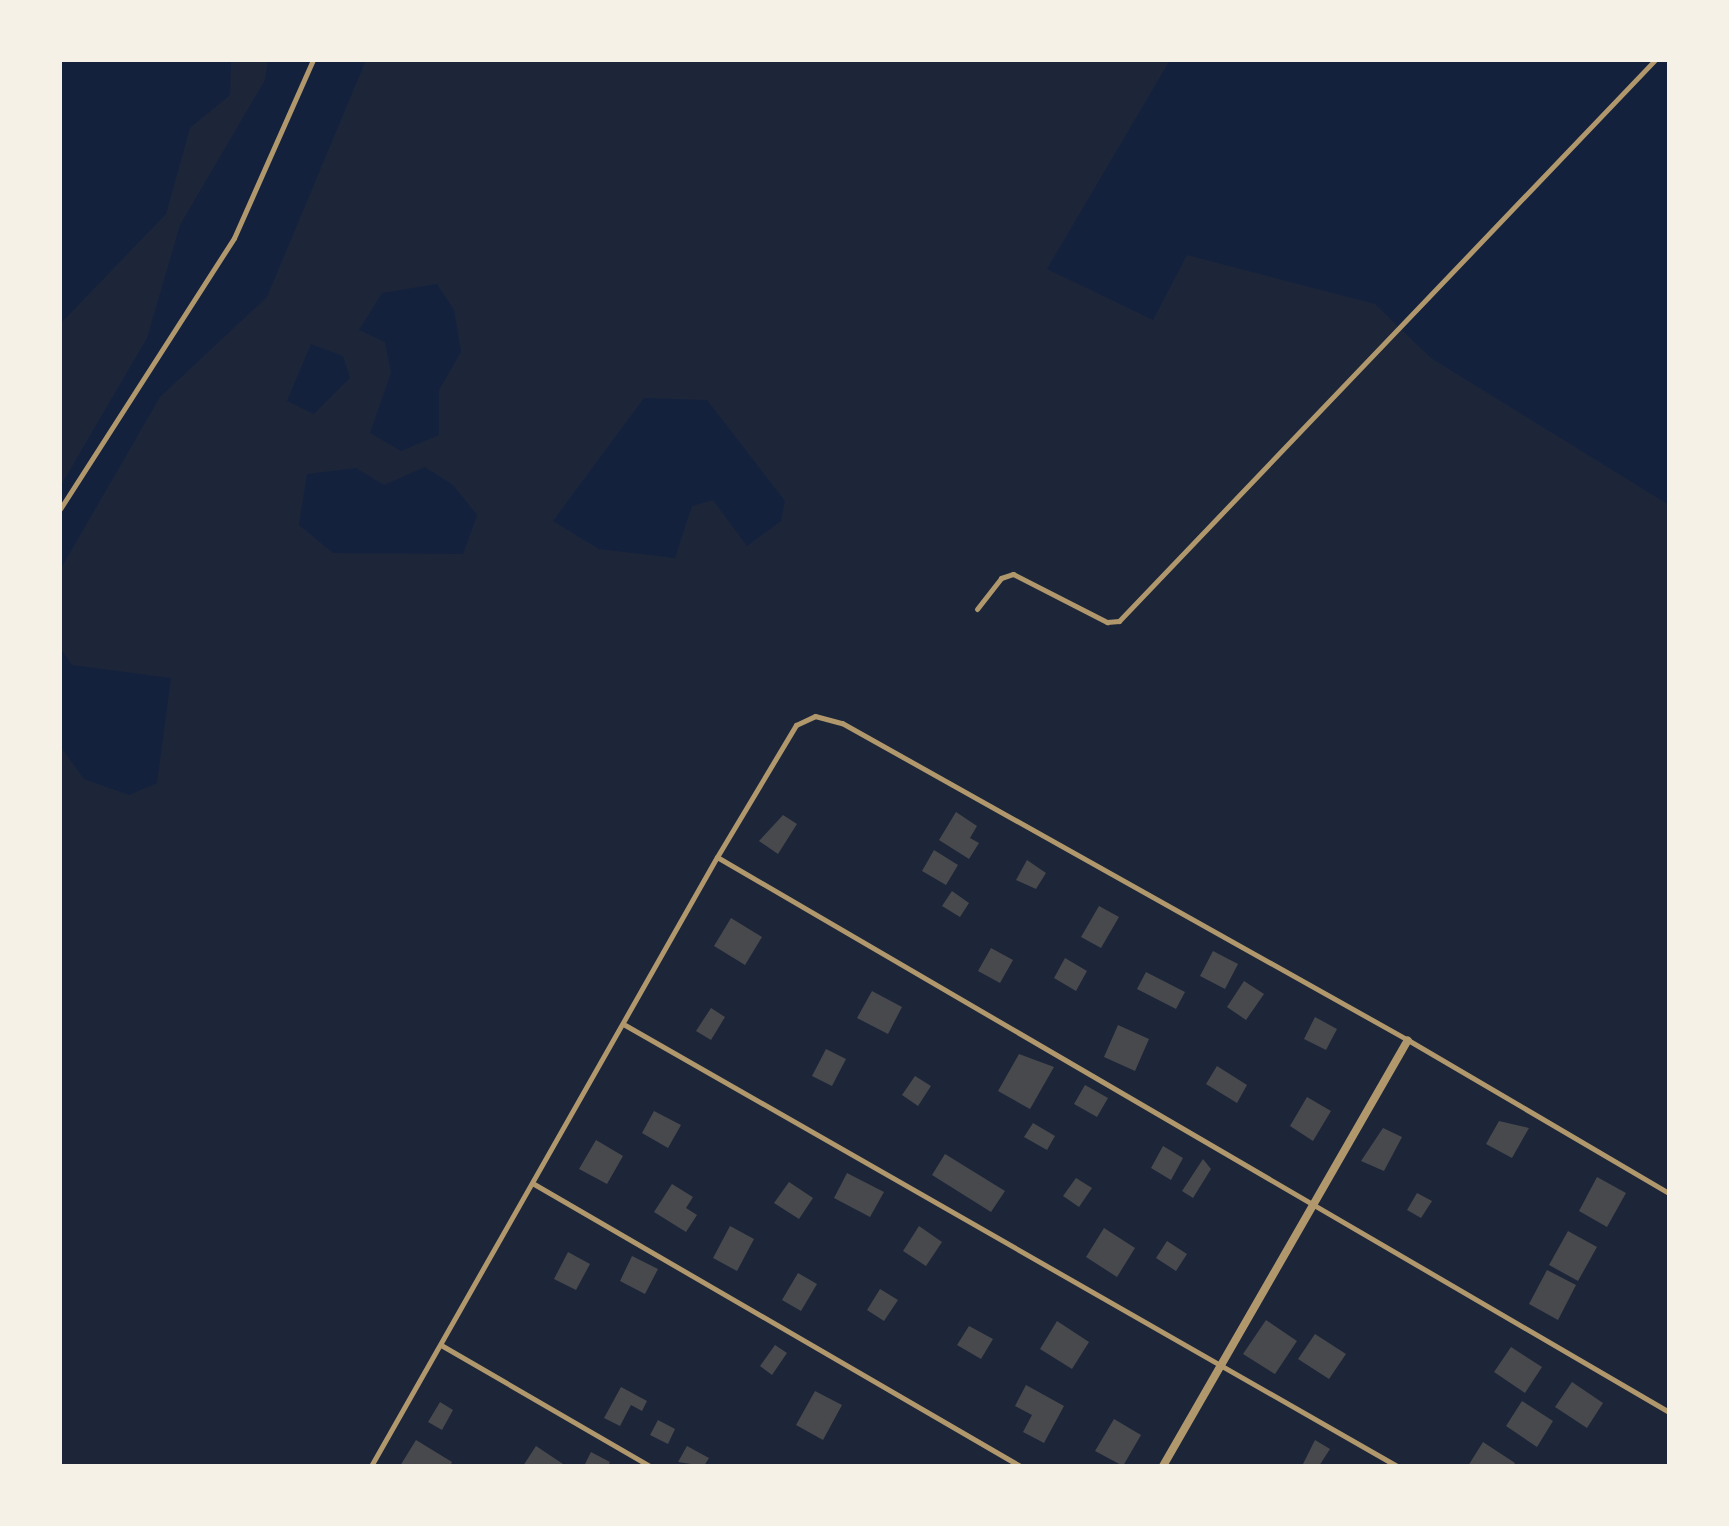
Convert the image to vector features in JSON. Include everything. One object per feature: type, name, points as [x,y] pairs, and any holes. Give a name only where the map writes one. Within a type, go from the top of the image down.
[{"type":"street","points":[[1163,1466],[1408,1040]]},
{"type":"lane","points":[[60,509],[234,238],[313,60]]},
{"type":"lane","points":[[977,609],[1001,578],[1013,574],[1107,622],[1119,621],[1655,60]]},
{"type":"lane","points":[[371,1466],[625,1025],[717,857],[796,725],[815,716],[842,723],[1408,1040],[1669,1193]]},
{"type":"lane","points":[[717,857],[1669,1412]]},
{"type":"lane","points":[[625,1025],[1397,1466]]},
{"type":"lane","points":[[534,1184],[1020,1466]]},
{"type":"lane","points":[[441,1345],[650,1466]]},
{"type":"shaded area","points":[[231,60],[268,60],[265,80],[180,225],[147,338],[60,487],[60,324],[166,214],[190,128],[230,95]]},
{"type":"shaded area","points":[[366,60],[1170,60],[1047,269],[1153,320],[1187,255],[1375,304],[1431,358],[1669,505],[1669,1466],[60,1466],[60,746],[84,779],[129,795],[157,783],[171,678],[72,665],[60,648],[60,570],[160,397],[267,297]],"holes":[[[437,284],[454,310],[461,352],[439,390],[439,435],[401,451],[370,433],[391,373],[385,342],[359,330],[382,293]],[[311,344],[343,356],[350,378],[314,414],[287,401]],[[644,398],[707,400],[785,501],[781,521],[747,546],[713,500],[692,506],[675,558],[599,549],[553,521]],[[425,467],[453,485],[477,515],[463,554],[333,553],[299,525],[307,474],[356,468],[384,485]]]},
{"type":"building","points":[[956,812],[977,826],[970,838],[979,843],[969,859],[939,840]]},
{"type":"building","points":[[783,815],[797,824],[778,854],[759,841]]},
{"type":"building","points":[[934,850],[958,865],[946,885],[922,871]]},
{"type":"building","points":[[1027,860],[1046,873],[1036,889],[1016,880]]},
{"type":"building","points":[[952,891],[969,903],[960,917],[942,906]]},
{"type":"building","points":[[1099,906],[1119,917],[1101,948],[1081,937]]},
{"type":"building","points":[[731,918],[762,937],[745,965],[714,946]]},
{"type":"building","points":[[991,948],[1013,960],[1000,983],[978,971]]},
{"type":"building","points":[[1213,951],[1238,964],[1225,989],[1200,976]]},
{"type":"building","points":[[1065,958],[1087,971],[1076,991],[1054,978]]},
{"type":"building","points":[[1146,972],[1185,992],[1176,1009],[1137,989]]},
{"type":"building","points":[[1244,981],[1264,994],[1246,1020],[1227,1007]]},
{"type":"building","points":[[872,991],[902,1007],[888,1034],[857,1018]]},
{"type":"building","points":[[711,1008],[725,1017],[711,1040],[696,1031]]},
{"type":"building","points":[[1315,1017],[1337,1029],[1326,1050],[1304,1039]]},
{"type":"building","points":[[1118,1025],[1149,1039],[1135,1071],[1104,1057]]},
{"type":"building","points":[[826,1049],[846,1059],[832,1086],[812,1076]]},
{"type":"building","points":[[1019,1054],[1054,1067],[1030,1109],[998,1091]]},
{"type":"building","points":[[1217,1066],[1247,1085],[1237,1103],[1206,1084]]},
{"type":"building","points":[[915,1076],[931,1086],[918,1106],[902,1095]]},
{"type":"building","points":[[1085,1085],[1108,1098],[1097,1117],[1074,1104]]},
{"type":"building","points":[[1307,1097],[1331,1111],[1313,1141],[1290,1126]]},
{"type":"building","points":[[654,1111],[681,1125],[668,1148],[642,1133]]},
{"type":"building","points":[[1499,1121],[1529,1128],[1512,1158],[1486,1144]]},
{"type":"building","points":[[1033,1123],[1055,1136],[1047,1150],[1024,1137]]},
{"type":"building","points":[[1383,1128],[1402,1137],[1384,1171],[1361,1161]]},
{"type":"building","points":[[596,1140],[623,1156],[607,1184],[579,1169]]},
{"type":"building","points":[[1163,1146],[1183,1158],[1171,1180],[1151,1168]]},
{"type":"building","points":[[945,1154],[1005,1191],[991,1212],[932,1175]]},
{"type":"building","points":[[1203,1159],[1211,1169],[1193,1198],[1182,1191]]},
{"type":"building","points":[[847,1173],[884,1192],[870,1217],[834,1198]]},
{"type":"building","points":[[1597,1177],[1626,1193],[1607,1227],[1579,1211]]},
{"type":"building","points":[[1076,1178],[1092,1188],[1079,1207],[1063,1196]]},
{"type":"building","points":[[789,1182],[813,1198],[799,1219],[774,1203]]},
{"type":"building","points":[[672,1184],[693,1197],[686,1208],[697,1215],[686,1232],[654,1212]]},
{"type":"building","points":[[1417,1193],[1432,1201],[1421,1218],[1407,1210]]},
{"type":"building","points":[[730,1226],[754,1239],[737,1271],[713,1258]]},
{"type":"building","points":[[919,1226],[942,1242],[926,1266],[903,1251]]},
{"type":"building","points":[[1104,1228],[1135,1248],[1117,1277],[1086,1257]]},
{"type":"building","points":[[1568,1231],[1597,1247],[1578,1281],[1549,1265]]},
{"type":"building","points":[[1167,1241],[1187,1254],[1176,1271],[1156,1258]]},
{"type":"building","points":[[568,1252],[590,1264],[576,1290],[554,1279]]},
{"type":"building","points":[[632,1256],[658,1269],[645,1294],[620,1281]]},
{"type":"building","points":[[1547,1270],[1576,1285],[1558,1320],[1529,1304]]},
{"type":"building","points":[[798,1273],[817,1284],[801,1311],[782,1300]]},
{"type":"building","points":[[880,1289],[898,1300],[884,1321],[867,1310]]},
{"type":"building","points":[[1266,1320],[1297,1341],[1275,1374],[1243,1354]]},
{"type":"building","points":[[1057,1321],[1089,1342],[1072,1369],[1040,1349]]},
{"type":"building","points":[[969,1326],[993,1339],[981,1359],[957,1345]]},
{"type":"building","points":[[1315,1334],[1346,1354],[1329,1379],[1298,1359]]},
{"type":"building","points":[[775,1345],[787,1353],[772,1375],[760,1366]]},
{"type":"building","points":[[1511,1347],[1542,1367],[1525,1393],[1494,1372]]},
{"type":"building","points":[[1572,1382],[1603,1403],[1587,1428],[1555,1407]]},
{"type":"building","points":[[1026,1385],[1064,1406],[1044,1443],[1023,1432],[1032,1415],[1015,1406]]},
{"type":"building","points":[[621,1387],[647,1401],[642,1411],[631,1405],[620,1426],[604,1418]]},
{"type":"building","points":[[815,1391],[842,1405],[823,1440],[796,1425]]},
{"type":"building","points":[[1522,1401],[1553,1421],[1537,1447],[1506,1426]]},
{"type":"building","points":[[440,1402],[453,1410],[442,1430],[428,1422]]},
{"type":"building","points":[[1114,1419],[1141,1435],[1123,1466],[1095,1451]]},
{"type":"building","points":[[658,1420],[675,1429],[668,1444],[650,1435]]},
{"type":"building","points":[[416,1440],[452,1462],[450,1466],[400,1466]]},
{"type":"building","points":[[1315,1440],[1330,1449],[1319,1466],[1302,1466]]},
{"type":"building","points":[[1483,1442],[1515,1463],[1513,1466],[1468,1466]]},
{"type":"building","points":[[536,1446],[566,1466],[523,1466]]},
{"type":"building","points":[[687,1446],[709,1458],[704,1466],[678,1462]]},
{"type":"building","points":[[591,1452],[610,1462],[608,1466],[584,1466]]}]
